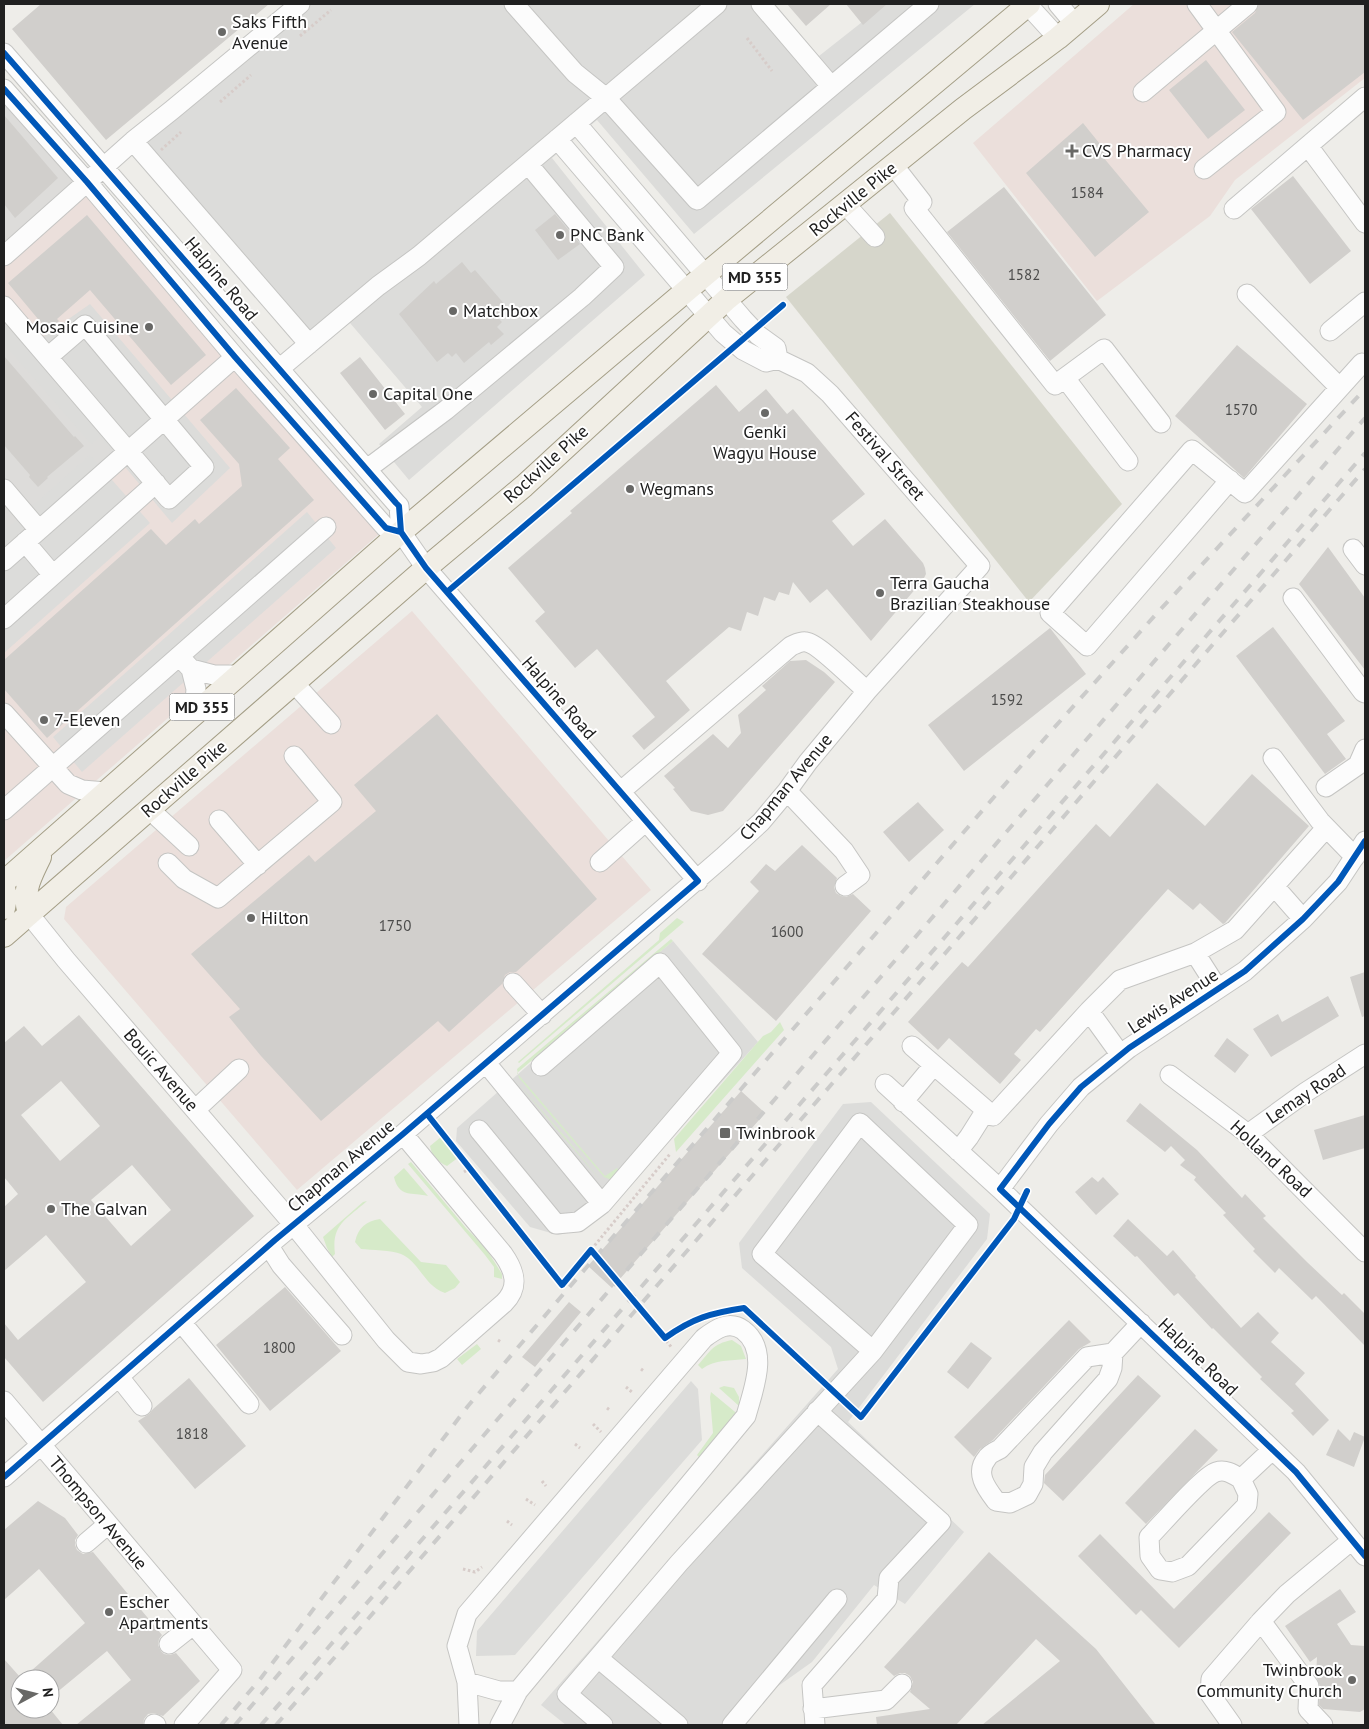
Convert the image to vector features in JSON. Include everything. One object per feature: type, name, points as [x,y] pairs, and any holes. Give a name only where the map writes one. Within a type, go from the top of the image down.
[{"type":"main road","name":"Rockville Pike","points":[[4,882],[44,849],[401,532],[1028,4]]},
{"type":"main road","name":"Rockville Pike","points":[[4,936],[426,568],[524,486],[727,300],[963,109],[1058,38],[1098,4]]},
{"type":"main road","points":[[29,914],[26,902],[27,883],[44,849]]},
{"type":"main road","points":[[4,888],[6,897],[4,908]]},
{"type":"street","points":[[4,256],[132,141],[300,4]]},
{"type":"street","points":[[514,4],[575,73],[606,98],[697,200],[929,4]]},
{"type":"street","points":[[279,369],[378,286],[419,256],[717,4]]},
{"type":"street","points":[[761,4],[831,86]]},
{"type":"street","points":[[1028,4],[1058,38]]},
{"type":"street","points":[[1058,4],[1074,24]]},
{"type":"street","points":[[1197,4],[1276,112],[1204,169]]},
{"type":"street","points":[[1143,92],[1248,4]]},
{"type":"street","name":"Halpine Road","points":[[4,53],[399,506],[401,532],[426,568],[698,881]]},
{"type":"street","name":"Halpine Road","points":[[4,89],[87,182],[235,357],[386,528],[401,532]]},
{"type":"street","points":[[1234,209],[1365,97]]},
{"type":"street","points":[[576,123],[758,335],[776,348],[778,359]]},
{"type":"street","name":"Festival Street","points":[[557,139],[723,333],[744,350],[766,362],[778,359],[807,372],[830,394],[980,566]]},
{"type":"street","points":[[132,141],[309,344]]},
{"type":"street","points":[[1308,146],[1362,212]]},
{"type":"street","points":[[367,469],[446,410],[582,297],[614,267],[528,164]]},
{"type":"street","points":[[894,166],[918,205],[1055,385],[1104,349],[1161,423]]},
{"type":"street","points":[[846,205],[875,237]]},
{"type":"street","points":[[1247,294],[1339,387]]},
{"type":"street","points":[[1330,331],[1365,302]]},
{"type":"street","points":[[4,306],[169,498],[204,467],[85,325],[48,357]]},
{"type":"street","points":[[4,561],[235,357]]},
{"type":"street","points":[[1230,480],[1087,646],[1050,613],[1192,450],[1230,480],[1245,493],[1362,363]]},
{"type":"street","points":[[1065,378],[1128,461]]},
{"type":"street","points":[[4,619],[156,483]]},
{"type":"street","points":[[4,488],[52,575]]},
{"type":"street","points":[[4,810],[53,767],[185,662],[326,527]]},
{"type":"street","points":[[1353,550],[1365,565]]},
{"type":"street","name":"Chapman Avenue","points":[[4,1477],[268,1246],[403,1134],[698,881],[761,822],[867,691],[980,566]]},
{"type":"street","points":[[1293,598],[1365,693]]},
{"type":"street","points":[[620,791],[791,646],[798,643],[805,642],[817,646],[867,691]]},
{"type":"street","points":[[185,662],[214,674],[238,675]]},
{"type":"street","points":[[185,662],[196,689],[194,714]]},
{"type":"street","points":[[294,683],[331,724]]},
{"type":"street","points":[[4,713],[68,784],[82,790],[106,792]]},
{"type":"street","points":[[1326,787],[1358,765],[1365,749]]},
{"type":"street","points":[[168,863],[184,879],[218,898],[332,802],[294,756]]},
{"type":"street","points":[[1273,758],[1326,828],[1355,857]]},
{"type":"street","points":[[786,791],[844,851],[860,875],[845,886]]},
{"type":"street","points":[[150,809],[189,846]]},
{"type":"street","points":[[218,820],[258,864]]},
{"type":"street","points":[[600,862],[646,821]]},
{"type":"street","points":[[912,1046],[993,1116],[1120,980],[1195,953],[1234,930],[1326,828]]},
{"type":"street","name":"Lewis Avenue","points":[[1000,1189],[1049,1124],[1082,1087],[1120,1054],[1245,971],[1302,919],[1338,882],[1365,841]]},
{"type":"street","points":[[1274,886],[1302,919]]},
{"type":"street","name":"Bouic Avenue","points":[[29,914],[66,960],[294,1225],[386,1340],[408,1362],[427,1363],[441,1358],[509,1299],[514,1282],[514,1273],[503,1254],[403,1134]]},
{"type":"street","points":[[1195,953],[1218,989]]},
{"type":"street","points":[[479,1130],[556,1224],[578,1222],[602,1204],[732,1053],[660,963],[541,1066]]},
{"type":"street","points":[[513,983],[542,1015]]},
{"type":"street","points":[[1089,1011],[1120,1054]]},
{"type":"street","name":"Lemay Road","points":[[1248,1134],[1306,1092],[1365,1054]]},
{"type":"street","points":[[486,1063],[602,1204]]},
{"type":"street","points":[[903,1102],[934,1065]]},
{"type":"street","points":[[195,1110],[239,1069]]},
{"type":"street","name":"Holland Road","points":[[1170,1075],[1248,1134],[1365,1252]]},
{"type":"street","name":"Halpine Road","points":[[885,1084],[1000,1189],[1296,1472],[1365,1556]]},
{"type":"street","points":[[958,1151],[970,1138],[986,1110]]},
{"type":"street","points":[[603,1725],[567,1694],[679,1563],[873,1351],[968,1225],[860,1123],[762,1254],[873,1351]]},
{"type":"street","points":[[268,1246],[281,1265],[342,1336]]},
{"type":"street","points":[[182,1322],[249,1404]]},
{"type":"street","points":[[1113,1352],[1112,1368],[1108,1379],[1043,1452],[1034,1467],[1032,1484],[1027,1495],[1010,1503],[996,1501],[984,1484],[982,1470],[987,1458],[1000,1449],[1087,1357],[1113,1352],[1141,1323]]},
{"type":"street","points":[[469,1725],[468,1682],[457,1646],[467,1614],[704,1338],[716,1329],[727,1325],[740,1328],[751,1336],[758,1353],[756,1379],[746,1416],[518,1691],[500,1725]]},
{"type":"street","points":[[118,1377],[142,1406]]},
{"type":"street","name":"Thompson Avenue","points":[[4,1401],[232,1670],[184,1725]]},
{"type":"street","points":[[817,1411],[941,1522],[889,1578],[887,1599],[812,1685],[814,1717],[886,1700],[902,1684]]},
{"type":"street","points":[[1241,1479],[1272,1450]]},
{"type":"street","points":[[1215,1472],[1228,1472],[1241,1479],[1248,1494],[1247,1505],[1188,1566],[1172,1572],[1160,1570],[1150,1556],[1149,1537],[1195,1489],[1215,1472]]},
{"type":"street","points":[[86,1543],[108,1525]]},
{"type":"street","points":[[1232,1725],[1210,1694],[1211,1679],[1287,1594],[1352,1540]]},
{"type":"street","points":[[732,1725],[837,1598]]},
{"type":"street","points":[[1261,1621],[1309,1686],[1308,1709],[1323,1725]]},
{"type":"street","points":[[169,1644],[193,1625]]},
{"type":"street","points":[[598,1658],[678,1725]]},
{"type":"street","points":[[468,1682],[498,1691],[518,1691]]},
{"type":"path","points":[[300,36],[330,10]]},
{"type":"path","points":[[747,38],[772,71]]},
{"type":"path","points":[[220,102],[252,75]]},
{"type":"path","points":[[150,161],[180,132]]},
{"type":"path","points":[[442,1132],[562,1285],[670,1156],[671,1148]]},
{"type":"path","points":[[464,1172],[470,1168]]},
{"type":"path","points":[[497,1211],[500,1207]]},
{"type":"path","points":[[651,1321],[672,1348]]},
{"type":"path","points":[[641,1369],[645,1372]]},
{"type":"path","points":[[626,1387],[633,1393]]},
{"type":"path","points":[[607,1408],[611,1411]]},
{"type":"path","points":[[593,1424],[602,1433]]},
{"type":"path","points":[[575,1444],[580,1448]]},
{"type":"path","points":[[542,1481],[546,1486]]},
{"type":"path","points":[[526,1499],[534,1505]]},
{"type":"path","points":[[507,1521],[512,1525]]},
{"type":"shaded area","points":[[285,4],[775,4],[819,56],[885,4],[975,4],[694,234],[597,120],[552,158],[645,275],[409,480],[379,444],[422,407],[350,323],[310,353],[127,135]]},
{"type":"shaded area","points":[[1134,4],[1365,4],[1365,78],[1235,180],[1210,216],[1097,301],[973,143]]},
{"type":"shaded area","points":[[4,89],[87,182],[4,256]]},
{"type":"shaded area","points":[[87,182],[386,528],[4,861],[4,561],[127,450],[4,306],[4,256]]},
{"type":"shaded area","points":[[890,213],[1122,504],[1029,602],[786,297]]},
{"type":"shaded area","points":[[4,296],[40,339],[90,304],[230,468],[172,523],[100,437],[91,444],[4,344]]},
{"type":"shaded area","points":[[4,306],[128,450],[4,561]]},
{"type":"shaded area","points":[[90,455],[150,523],[4,653],[4,531]]},
{"type":"shaded area","points":[[307,512],[336,548],[82,772],[53,737]]},
{"type":"shaded area","points":[[412,611],[651,890],[297,1190],[64,919],[66,907]]},
{"type":"shaded area","points":[[673,941],[758,1042],[598,1219],[580,1230],[558,1235],[530,1227],[456,1141],[457,1128],[601,1001]]},
{"type":"shaded area","points":[[871,1102],[990,1214],[987,1239],[848,1422],[964,1532],[905,1604],[874,1585],[812,1662],[743,1711],[732,1725],[566,1725],[541,1705],[838,1369],[831,1347],[742,1268],[739,1243],[843,1104]]},
{"type":"shaded area","points":[[691,1381],[698,1389],[702,1440],[515,1655],[476,1656],[477,1631]]},
{"type":"green space","points":[[677,918],[684,922],[518,1062],[659,940],[660,933]]},
{"type":"green space","points":[[671,939],[673,941],[653,958],[518,1072],[517,1069]]},
{"type":"green space","points":[[780,1022],[784,1030],[676,1152],[674,1139],[763,1036],[771,1032]]},
{"type":"green space","points":[[518,1074],[605,1176],[618,1169],[612,1180],[604,1177],[519,1078]]},
{"type":"green space","points":[[515,1080],[566,1138],[601,1181]]},
{"type":"green space","points":[[441,1137],[459,1157],[447,1166],[436,1158],[430,1146]]},
{"type":"green space","points":[[411,1162],[466,1228],[485,1247],[502,1274],[502,1279],[494,1277],[494,1267],[408,1164]]},
{"type":"green space","points":[[404,1168],[428,1196],[407,1193],[399,1188],[394,1177]]},
{"type":"green space","points":[[367,1201],[347,1218],[338,1229],[334,1244],[335,1254],[332,1257],[323,1237],[363,1202]]},
{"type":"green space","points":[[380,1219],[421,1262],[446,1265],[460,1282],[455,1288],[445,1293],[438,1290],[413,1262],[401,1254],[361,1249],[355,1242],[358,1233],[367,1223]]},
{"type":"green space","points":[[732,1340],[741,1346],[746,1359],[718,1362],[702,1369],[698,1365],[716,1346]]},
{"type":"green space","points":[[477,1344],[481,1349],[462,1365],[457,1359]]},
{"type":"green space","points":[[724,1386],[734,1388],[739,1397],[739,1406],[719,1388]]},
{"type":"green space","points":[[711,1392],[740,1416],[701,1459],[697,1455],[713,1433]]},
{"type":"building","points":[[41,4],[269,4],[106,140],[12,29]]},
{"type":"building","points":[[787,4],[831,4],[806,26]]},
{"type":"building","points":[[846,4],[887,4],[863,25]]},
{"type":"building","points":[[1259,4],[1365,4],[1365,72],[1303,120],[1232,32],[1255,13]]},
{"type":"building","points":[[1206,60],[1245,110],[1208,139],[1169,90]]},
{"type":"building","points":[[4,115],[58,178],[15,218],[4,204]]},
{"type":"building","name":"CVS Pharmacy","points":[[1083,123],[1108,154],[1103,157],[1149,212],[1095,257],[1026,173]]},
{"type":"building","points":[[1293,176],[1351,251],[1310,284],[1251,209]]},
{"type":"building","points":[[1004,187],[1106,315],[1050,361],[947,232]]},
{"type":"building","name":"PNC Bank","points":[[555,214],[580,244],[558,260],[535,230]]},
{"type":"building","points":[[87,215],[206,355],[171,385],[90,290],[57,319],[59,321],[48,331],[8,283]]},
{"type":"building","name":"Matchbox","points":[[462,262],[471,273],[475,270],[506,306],[502,309],[506,314],[499,319],[502,322],[497,327],[504,334],[491,345],[489,342],[464,363],[456,353],[452,357],[448,353],[437,362],[399,314],[434,281],[436,284]]},
{"type":"building","points":[[1237,345],[1307,404],[1244,478],[1175,416]]},
{"type":"building","points":[[4,356],[84,446],[38,487],[4,445]]},
{"type":"building","name":"Capital One","points":[[360,357],[405,414],[385,430],[340,373]]},
{"type":"building","points":[[716,385],[739,412],[766,389],[787,414],[793,409],[865,494],[832,521],[853,546],[885,519],[923,563],[926,574],[871,641],[827,589],[810,603],[793,582],[789,595],[779,592],[775,601],[764,597],[758,616],[747,612],[741,631],[729,627],[666,681],[690,710],[644,750],[632,736],[655,717],[597,649],[575,668],[535,621],[545,612],[508,568],[572,513],[570,511]]},
{"type":"building","points":[[236,388],[290,448],[278,459],[314,500],[47,738],[4,689],[4,660],[151,529],[166,545],[195,519],[199,524],[242,486],[239,464],[200,420]]},
{"type":"building","points":[[1328,547],[1365,598],[1365,670],[1299,584]]},
{"type":"building","points":[[1273,627],[1345,721],[1327,734],[1346,759],[1325,774],[1236,656]]},
{"type":"building","points":[[1050,628],[1086,674],[964,771],[928,725]]},
{"type":"building","points":[[806,660],[835,682],[723,811],[708,815],[691,811],[664,776],[713,734],[728,748],[741,733],[738,715],[766,690],[762,686],[790,661]]},
{"type":"building","points":[[437,714],[597,899],[516,972],[510,972],[505,975],[502,984],[449,1032],[438,1021],[321,1121],[261,1056],[229,1017],[240,1009],[191,954],[309,855],[315,862],[376,811],[354,785]]},
{"type":"building","points":[[1252,774],[1309,826],[1225,923],[1223,924],[1200,903],[1193,910],[1168,889],[1040,1032],[1036,1029],[1014,1054],[1021,1060],[1000,1084],[949,1038],[938,1050],[908,1022],[962,962],[968,967],[1096,824],[1110,837],[1157,783],[1205,826]]},
{"type":"building","points":[[918,802],[944,830],[909,862],[883,832]]},
{"type":"building","points":[[802,845],[837,878],[834,887],[836,893],[846,897],[853,894],[871,911],[776,1021],[702,954],[759,891],[750,882],[766,864],[775,871]]},
{"type":"building","points":[[1365,972],[1365,1016],[1362,1017],[1350,977]]},
{"type":"building","points":[[1328,996],[1339,1016],[1271,1057],[1253,1029],[1278,1014],[1282,1022]]},
{"type":"building","name":"The Galvan","points":[[79,1015],[254,1216],[43,1402],[4,1357],[4,1323],[18,1340],[86,1282],[46,1235],[4,1271],[4,1207],[18,1194],[4,1177],[4,1043],[24,1026],[42,1046]],"holes":[[[61,1081],[100,1126],[60,1161],[21,1115]],[[132,1165],[171,1210],[131,1246],[91,1200]]]},
{"type":"building","points":[[1227,1038],[1249,1055],[1235,1073],[1214,1056]]},
{"type":"building","points":[[741,1091],[765,1113],[612,1288],[588,1266]]},
{"type":"building","points":[[1140,1103],[1197,1150],[1242,1198],[1245,1194],[1266,1216],[1263,1218],[1307,1262],[1342,1295],[1344,1293],[1365,1314],[1365,1346],[1316,1296],[1312,1300],[1279,1268],[1275,1273],[1253,1251],[1255,1249],[1223,1215],[1226,1213],[1194,1180],[1196,1177],[1180,1165],[1185,1160],[1171,1146],[1165,1152],[1126,1121]]},
{"type":"building","points":[[1365,1115],[1365,1148],[1323,1160],[1314,1130]]},
{"type":"building","points":[[1092,1177],[1098,1182],[1103,1177],[1119,1194],[1096,1215],[1075,1192]]},
{"type":"building","points":[[1128,1219],[1167,1256],[1173,1250],[1241,1328],[1258,1312],[1279,1333],[1271,1342],[1305,1373],[1295,1384],[1329,1420],[1313,1436],[1291,1413],[1294,1411],[1260,1379],[1262,1377],[1178,1293],[1174,1296],[1137,1256],[1135,1257],[1113,1236]]},
{"type":"building","points":[[285,1287],[341,1351],[270,1411],[216,1345]]},
{"type":"building","points":[[569,1302],[581,1312],[535,1367],[522,1357]]},
{"type":"building","points":[[1069,1320],[1091,1342],[1079,1349],[993,1440],[980,1449],[974,1457],[954,1437]]},
{"type":"building","points":[[971,1342],[992,1358],[968,1389],[947,1372]]},
{"type":"building","points":[[1138,1375],[1161,1396],[1063,1501],[1044,1483],[1045,1475]]},
{"type":"building","points":[[189,1378],[246,1446],[195,1489],[138,1421],[149,1414]]},
{"type":"building","points":[[1195,1429],[1218,1450],[1146,1524],[1125,1503]]},
{"type":"building","points":[[1338,1429],[1350,1441],[1354,1432],[1365,1437],[1354,1467],[1326,1455]]},
{"type":"building","name":"Escher Apartments","points":[[38,1501],[65,1518],[78,1535],[75,1540],[77,1550],[83,1554],[93,1552],[162,1635],[158,1645],[161,1651],[164,1654],[170,1655],[176,1653],[200,1681],[163,1716],[154,1713],[148,1714],[144,1719],[143,1725],[76,1725],[131,1680],[107,1651],[60,1690],[60,1669],[33,1669],[85,1623],[39,1569],[4,1600],[4,1530]]},
{"type":"building","points":[[1269,1512],[1291,1533],[1179,1648],[1141,1610],[1136,1615],[1078,1556],[1100,1534],[1174,1609]]},
{"type":"building","points":[[989,1552],[1096,1649],[1156,1725],[982,1725],[1060,1661],[1036,1639],[956,1725],[877,1725],[876,1717],[930,1709],[910,1692],[913,1682],[910,1676],[900,1673],[894,1676],[884,1667]]},
{"type":"building","points":[[1340,1589],[1356,1612],[1337,1624],[1351,1645],[1365,1646],[1365,1709],[1360,1712],[1323,1709],[1319,1705],[1320,1686],[1316,1676],[1317,1657],[1310,1662],[1285,1626]]},
{"type":"building","points":[[4,1659],[13,1669],[10,1669],[10,1719],[58,1719],[63,1725],[4,1725]]},
{"type":"railway","points":[[221,1725],[261,1678],[468,1406],[560,1298],[1053,729],[1158,612],[1365,389]]},
{"type":"railway","points":[[235,1725],[1365,418]]},
{"type":"railway","points":[[261,1725],[1365,453]]},
{"type":"railway","points":[[276,1725],[1365,469]]},
{"type":"cycle path","points":[[4,53],[399,506],[401,532],[426,568],[698,881],[403,1134],[275,1240],[4,1477]]},
{"type":"cycle path","points":[[4,89],[87,182],[235,357],[386,528],[401,532]]},
{"type":"cycle path","points":[[447,592],[783,305]]},
{"type":"cycle path","points":[[1365,841],[1338,882],[1303,919],[1245,971],[1129,1048],[1081,1087],[1049,1124],[1000,1189],[1296,1472],[1365,1556]]},
{"type":"cycle path","points":[[427,1114],[562,1285],[591,1250],[665,1338],[703,1317],[744,1308],[861,1417],[1014,1219],[1027,1191]]},
{"type":"place","name":"Saks Fifth Avenue","points":[[222,32]]},
{"type":"place","name":"CVS Pharmacy","points":[[1072,151]]},
{"type":"place","name":"PNC Bank","points":[[560,235]]},
{"type":"place","name":"Matchbox","points":[[453,311]]},
{"type":"place","name":"Mosaic Cuisine","points":[[149,327]]},
{"type":"place","name":"Capital One","points":[[373,394]]},
{"type":"place","name":"Genki Wagyu House","points":[[765,413]]},
{"type":"place","name":"Wegmans","points":[[630,489]]},
{"type":"place","name":"Terra Gaucha Brazilian Steakhouse","points":[[880,593]]},
{"type":"place","name":"7-Eleven","points":[[44,720]]},
{"type":"place","name":"Hilton","points":[[251,918]]},
{"type":"place","name":"Twinbrook","points":[[725,1133]]},
{"type":"place","name":"The Galvan","points":[[51,1209]]},
{"type":"place","name":"Escher Apartments","points":[[109,1612]]},
{"type":"place","name":"Twinbrook Community Church","points":[[1352,1680]]}]
